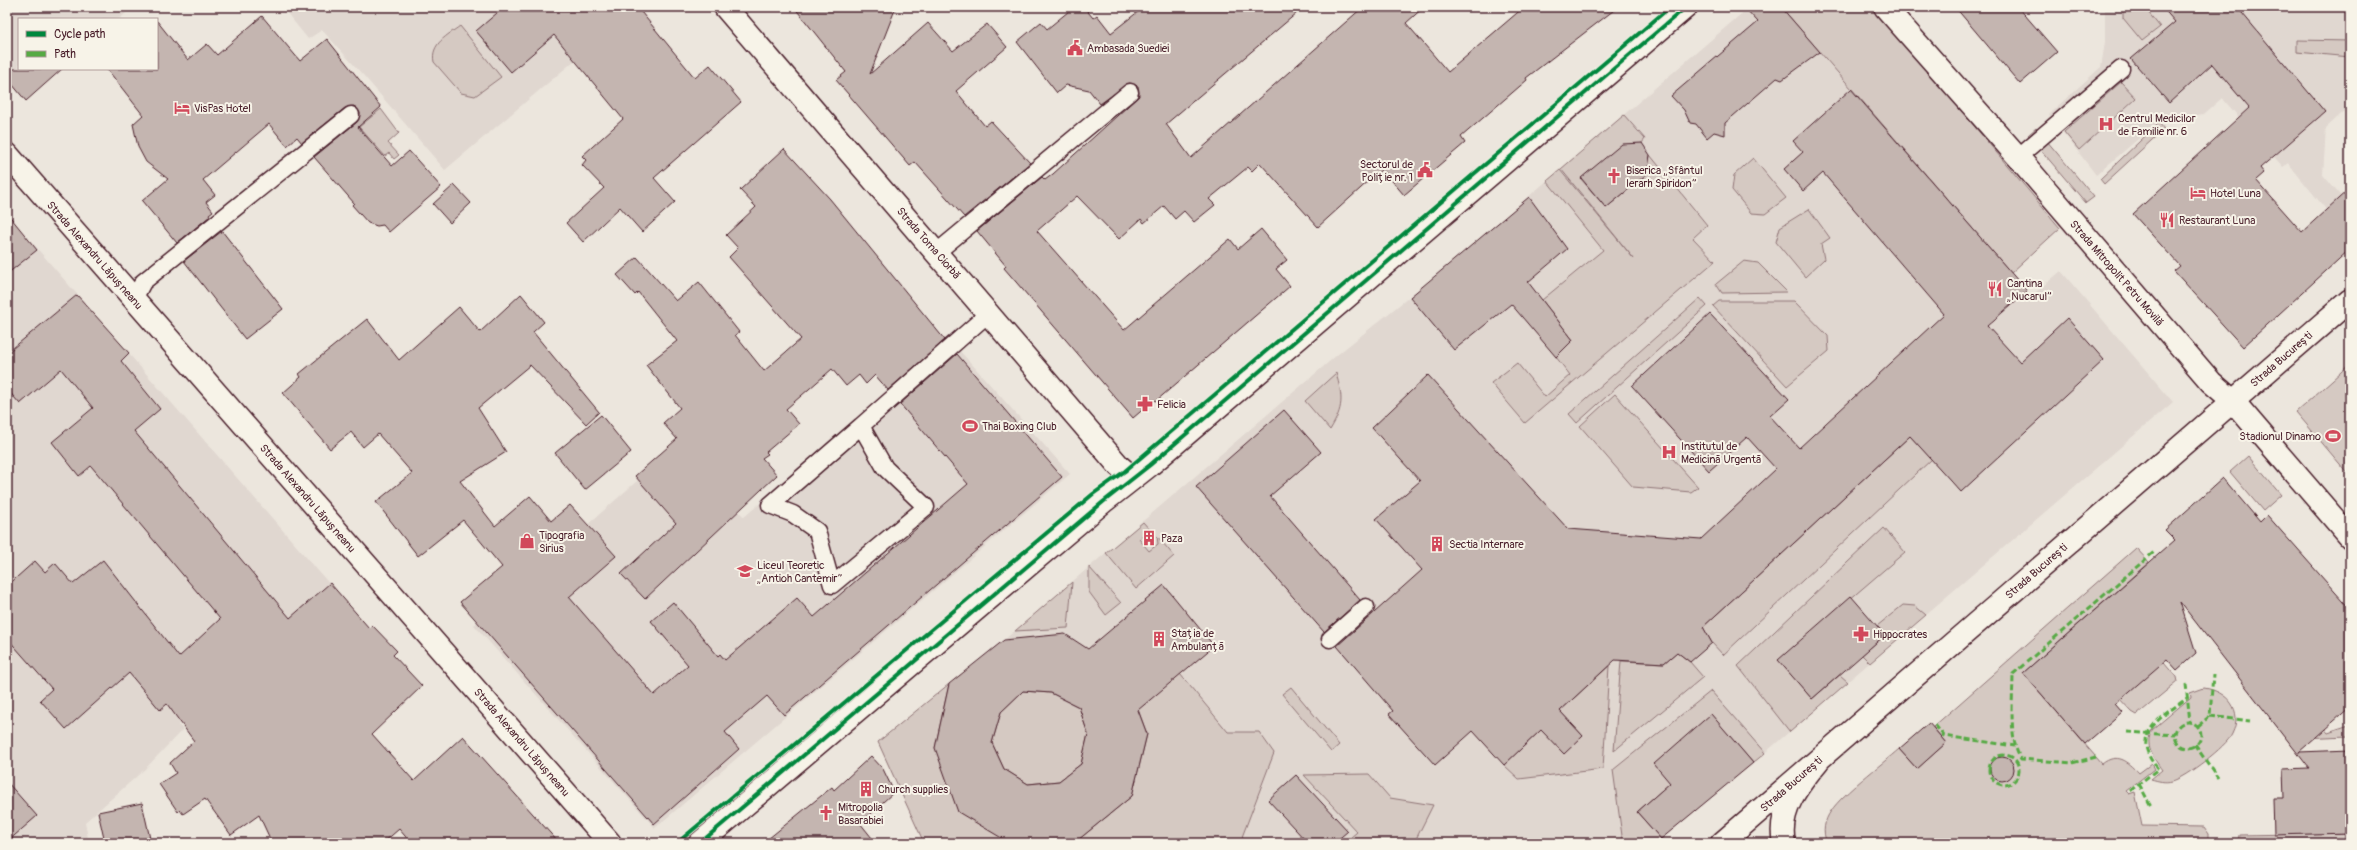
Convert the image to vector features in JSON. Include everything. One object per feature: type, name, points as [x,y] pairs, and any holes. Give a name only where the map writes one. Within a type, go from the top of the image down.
[{"type":"street","name":"Strada Toma Ciorbă","points":[[725,7],[1124,471],[1133,478]]},
{"type":"street","points":[[700,843],[1133,478],[1686,7]]},
{"type":"street","name":"Strada Mitropolit Petru Movilă","points":[[1885,7],[2018,157],[2211,382],[2233,401],[2350,537]]},
{"type":"street","name":"Strada Alexandru Lăpușneanu","points":[[7,154],[610,843]]},
{"type":"street","name":"Strada București","points":[[1722,843],[2350,300]]},
{"type":"street","points":[[1784,843],[1783,820],[1787,807],[1800,782],[1818,761]]},
{"type":"lane","points":[[2018,157],[2120,69]]},
{"type":"lane","points":[[937,252],[1130,92]]},
{"type":"lane","points":[[134,299],[143,282],[351,115]]},
{"type":"lane","points":[[861,426],[885,468],[926,506],[832,586],[826,558],[817,531],[793,514],[770,505],[989,313]]},
{"type":"lane","points":[[1330,639],[1366,607]]},
{"type":"shaded area","points":[[7,7],[133,7],[120,18],[18,18],[18,70],[61,70],[26,101],[7,78]]},
{"type":"shaded area","points":[[282,7],[638,7],[445,170],[322,30],[308,39]]},
{"type":"shaded area","name":"Institutul de Medicină Urgentă","points":[[1757,7],[1781,7],[2030,297],[2061,271],[2173,402],[1753,763],[1657,843],[924,843],[878,742],[1004,640],[1337,355],[1444,269],[1747,9]]},
{"type":"shaded area","points":[[1781,7],[1874,7],[2060,228],[2011,273]]},
{"type":"shaded area","name":"Centrul Medicilor de Familie nr. 6","points":[[2105,7],[2350,7],[2350,106],[2326,128],[2323,175],[2350,207],[2350,239],[2288,163],[2283,167],[2222,98],[2204,114],[2159,121],[2096,175],[2049,114],[2101,67],[2105,42]]},
{"type":"shaded area","points":[[2123,7],[2144,7],[2160,27],[2142,41],[2123,18]]},
{"type":"shaded area","points":[[460,26],[501,77],[475,96],[461,93],[434,62],[433,56],[437,45]]},
{"type":"shaded area","points":[[2297,40],[2350,41],[2350,57],[2297,52]]},
{"type":"shaded area","points":[[2121,82],[2136,98],[2079,150],[2064,132]]},
{"type":"shaded area","points":[[381,109],[399,133],[388,143],[399,155],[394,159],[389,153],[385,156],[359,127]]},
{"type":"shaded area","points":[[1624,115],[1645,139],[1642,143],[1588,172],[1581,179],[1606,208],[1647,174],[1650,155],[1707,225],[1693,238],[1715,261],[1525,423],[1491,383],[1517,363],[1545,397],[1570,375],[1556,357],[1573,340],[1542,300],[1603,250],[1547,181],[1560,170],[1634,259],[1561,169]]},
{"type":"shaded area","points":[[2159,123],[2164,129],[2104,184],[2100,179]]},
{"type":"shaded area","points":[[2036,128],[2094,197],[2086,203],[2028,135]]},
{"type":"shaded area","points":[[1753,158],[1786,198],[1765,214],[1751,213],[1732,190],[1734,175]]},
{"type":"shaded area","points":[[1809,209],[1830,238],[1821,244],[1824,259],[1805,277],[1776,242],[1780,227]]},
{"type":"shaded area","points":[[7,214],[333,588],[178,725],[183,729],[145,769],[85,822],[89,843],[7,843]]},
{"type":"shaded area","points":[[1744,261],[1758,263],[1787,292],[1722,293],[1716,284]]},
{"type":"shaded area","points":[[1700,298],[1707,306],[1577,423],[1569,414]]},
{"type":"shaded area","points":[[1719,301],[1794,301],[1828,336],[1829,351],[1787,386],[1713,306]]},
{"type":"shaded area","name":"Liceul Teoretic „Antioh Cantemir”","points":[[951,341],[1070,474],[655,828],[474,625],[680,443],[744,517]]},
{"type":"shaded area","name":"Stadionul Dinamo","points":[[2350,364],[2350,476],[2296,412]]},
{"type":"shaded area","points":[[1336,373],[1340,389],[1341,402],[1338,415],[1330,430],[1305,401]]},
{"type":"shaded area","points":[[1615,394],[1698,487],[1691,492],[1633,487],[1580,426]]},
{"type":"shaded area","points":[[1910,436],[1932,459],[1723,655],[1712,643],[1703,627]]},
{"type":"shaded area","points":[[2248,456],[2281,495],[2263,511],[2230,472]]},
{"type":"shaded area","points":[[1143,522],[1150,530],[1139,539],[1149,551],[1158,544],[1157,536],[1174,556],[1136,589],[1106,553]]},
{"type":"shaded area","points":[[1884,528],[1905,552],[1779,660],[1812,699],[1840,675],[1848,682],[1790,732],[1738,666]]},
{"type":"shaded area","points":[[2136,548],[2149,562],[2023,673],[2102,764],[2107,760],[2117,758],[2131,765],[2139,773],[2151,764],[2154,769],[2126,791],[2129,794],[2135,792],[2142,826],[2204,827],[2209,834],[2209,843],[1827,843],[1825,839],[1824,827],[1831,811],[1844,796],[1899,749],[1917,769],[1946,743],[1933,727]]},
{"type":"shaded area","points":[[1089,567],[1121,603],[1106,615],[1089,592]]},
{"type":"shaded area","points":[[1072,582],[1068,628],[1015,631]]},
{"type":"shaded area","points":[[1903,605],[1915,606],[1926,615],[1870,663],[1862,655],[1885,635],[1877,626]]},
{"type":"shaded area","points":[[2145,641],[2176,677],[2177,682],[2137,715],[2132,712],[2102,680]]},
{"type":"shaded area","points":[[1677,652],[1690,662],[1703,677],[1614,751],[1621,661],[1664,663]]},
{"type":"shaded area","points":[[1609,666],[1603,769],[1519,779],[1504,765],[1541,730],[1583,736],[1560,711]]},
{"type":"shaded area","points":[[1180,674],[1228,732],[1259,732],[1274,753],[1242,837],[1247,843],[1044,843],[1078,840],[1132,796],[1147,734],[1133,696]]},
{"type":"shaded area","points":[[949,684],[935,748],[1010,843],[924,843],[878,742]]},
{"type":"shaded area","points":[[1291,687],[1339,745],[1331,752],[1282,694]]},
{"type":"shaded area","points":[[2204,688],[2220,693],[2231,703],[2236,717],[2232,734],[2229,739],[2214,753],[2178,779],[2167,782],[2151,779],[2162,770],[2153,756],[2149,746],[2152,730],[2191,697],[2190,693]]},
{"type":"shaded area","points":[[1023,691],[1051,693],[1079,707],[1088,734],[1081,764],[1059,781],[1028,784],[1004,769],[992,743],[1001,712]]},
{"type":"shaded area","points":[[1711,691],[1765,753],[1753,763],[1711,715],[1670,783],[1637,812],[1661,839],[1657,843],[1623,843],[1613,770]]},
{"type":"shaded area","points":[[2303,703],[2328,732],[2349,725],[2350,738],[2349,736],[2302,738]]},
{"type":"shaded area","points":[[1369,774],[1390,798],[1433,805],[1415,841],[1416,843],[1344,843],[1357,832],[1304,775]]},
{"type":"shaded area","points":[[2350,833],[2350,843],[2238,843],[2239,835]]},
{"type":"building","points":[[504,7],[637,7],[695,78],[710,65],[741,102],[654,178],[675,202],[642,232],[620,207],[583,242],[566,223],[604,188],[582,165],[586,160],[582,156],[623,119],[554,35],[511,72],[476,31]]},
{"type":"building","points":[[794,7],[896,7],[870,74],[928,23],[953,51],[987,24],[1007,47],[956,91],[985,126],[991,121],[1030,163],[964,217],[915,162],[910,166],[836,80],[846,72]]},
{"type":"building","points":[[1074,7],[1084,7],[1093,18],[1097,15],[1111,33],[1144,7],[1304,7],[1166,124],[1191,158],[1363,7],[1424,7],[1406,23],[1448,72],[1524,7],[1618,7],[1526,78],[1527,80],[1461,137],[1465,143],[1404,195],[1382,169],[1318,227],[1260,163],[1252,171],[1248,167],[1209,199],[1215,205],[1194,222],[1184,211],[1175,219],[1164,206],[1144,223],[1141,219],[1119,239],[1077,196],[1037,231],[1124,330],[1230,239],[1238,249],[1261,229],[1287,260],[1276,269],[1290,286],[1156,401],[1154,400],[1133,418],[1004,268],[1006,266],[977,231],[1042,177],[1045,180],[1053,174],[1139,96],[1138,86],[1129,83],[1100,104],[1089,90],[1066,85],[1057,93],[1017,42],[1041,22],[1047,29]]},
{"type":"building","points":[[1744,7],[1781,7],[1820,52],[1782,80],[1777,78],[1725,123],[1725,135],[1714,132],[1707,138],[1696,124],[1690,123],[1684,110],[1671,96],[1758,22]]},
{"type":"building","points":[[1955,7],[2018,7],[2057,52],[2020,84]]},
{"type":"building","points":[[2162,7],[2237,7],[2325,112],[2260,168],[2264,173],[2256,180],[2302,232],[2350,188],[2350,249],[2243,347],[2174,271],[2180,266],[2133,214],[2249,108],[2212,64],[2169,103],[2131,59],[2175,22]]},
{"type":"building","points":[[262,16],[300,61],[327,39],[381,107],[358,127],[392,166],[409,151],[441,187],[389,232],[383,225],[377,226],[368,223],[352,205],[354,203],[314,157],[357,122],[360,113],[354,106],[345,108],[302,143],[297,137],[287,146],[269,124],[203,180],[215,195],[206,202],[213,211],[209,214],[210,216],[177,243],[142,201],[168,179],[146,162],[138,147],[133,124],[143,115],[108,70],[158,70],[158,22],[188,60],[207,44],[217,55]]},
{"type":"building","points":[[7,69],[61,70],[26,101],[7,78]]},
{"type":"building","points":[[1851,89],[2027,291],[1987,326],[2020,362],[2067,318],[2104,360],[1961,492],[1910,436],[1703,627],[1712,643],[1690,662],[1677,652],[1664,663],[1615,660],[1560,711],[1583,736],[1564,754],[1541,730],[1504,765],[1473,731],[1435,765],[1389,714],[1393,711],[1337,646],[1422,570],[1376,519],[1420,481],[1372,428],[1428,375],[1568,529],[1701,539],[1776,469],[1747,437],[1709,471],[1632,386],[1710,314],[1789,399],[1770,416],[1799,448],[1944,314],[1823,173],[1803,191],[1784,169],[1803,152],[1793,141]]},
{"type":"building","name":"Biserica „Sfântul Ierarh Spiridon”","points":[[1642,143],[1650,155],[1647,174],[1606,208],[1581,178],[1622,144]]},
{"type":"building","points":[[784,149],[830,199],[945,340],[888,390],[875,375],[866,384],[859,375],[846,386],[832,369],[786,409],[799,424],[766,452],[768,454],[762,458],[777,475],[645,599],[621,574],[676,523],[635,476],[677,439],[663,423],[680,408],[646,365],[677,341],[638,292],[635,295],[617,275],[637,257],[676,301],[699,282],[739,332],[735,335],[764,371],[801,339],[729,257],[738,248],[726,235],[756,207],[740,190]]},
{"type":"building","points":[[454,185],[471,203],[450,223],[433,204]]},
{"type":"building","points":[[1529,197],[1567,249],[1528,282],[1573,340],[1556,357],[1511,304],[1454,350],[1410,297]]},
{"type":"building","points":[[7,213],[37,250],[7,274]]},
{"type":"building","points":[[222,231],[283,309],[245,339],[184,261]]},
{"type":"building","points":[[521,294],[544,322],[533,332],[599,412],[586,424],[530,365],[478,408],[506,452],[460,481],[495,526],[530,496],[551,521],[570,505],[616,556],[569,597],[654,695],[688,665],[651,621],[673,602],[718,656],[720,654],[725,660],[797,598],[814,617],[968,484],[900,404],[957,354],[1062,477],[784,715],[767,696],[725,732],[739,749],[654,824],[460,602],[502,567],[463,520],[418,556],[376,502],[412,473],[378,434],[363,447],[351,432],[330,449],[283,393],[301,377],[299,374],[367,319],[399,360],[459,307],[480,332]]},
{"type":"building","points":[[77,295],[129,353],[121,361],[160,409],[134,431],[290,618],[330,583],[369,628],[372,625],[397,651],[393,655],[422,686],[372,734],[414,781],[463,736],[559,843],[411,843],[399,829],[383,843],[272,843],[259,815],[231,835],[205,799],[183,814],[180,810],[178,812],[159,784],[176,773],[170,763],[194,741],[167,704],[160,710],[129,673],[66,729],[40,700],[52,689],[7,638],[7,586],[35,561],[45,572],[55,563],[73,584],[103,560],[179,657],[220,619],[91,466],[79,476],[52,442],[93,408],[61,369],[20,404],[7,389],[7,353]]},
{"type":"building","points":[[1284,410],[1321,452],[1270,496],[1360,600],[1324,632],[1196,487]]},
{"type":"building","points":[[601,415],[631,452],[585,490],[555,453]]},
{"type":"building","points":[[2223,478],[2260,522],[2267,515],[2350,609],[2350,707],[2299,752],[2350,750],[2350,833],[2274,835],[2273,798],[2284,798],[2283,769],[2309,768],[2180,602],[2196,653],[2177,670],[2167,659],[2115,704],[2122,712],[2085,744],[2023,673],[2175,540],[2165,530]]},
{"type":"building","points":[[1164,585],[1214,646],[1138,710],[1147,734],[1132,796],[1078,840],[1044,843],[1010,843],[958,812],[935,748],[949,684],[1004,640],[1065,634],[1088,649]],"holes":[[[1023,691],[1051,693],[1079,707],[1088,734],[1081,764],[1059,781],[1028,784],[1004,769],[992,743],[1001,712]]]},
{"type":"building","points":[[1851,596],[1885,635],[1812,699],[1778,660]]},
{"type":"building","points":[[1711,714],[1753,763],[1661,839],[1637,812],[1670,783],[1654,764]]},
{"type":"building","points":[[1929,723],[1946,743],[1917,769],[1899,749]]},
{"type":"building","name":"Mitropolia Basarabiei","points":[[871,756],[883,769],[894,792],[860,823],[876,843],[763,843],[832,787],[834,790]]},
{"type":"building","points":[[2002,757],[2010,761],[2014,769],[2010,777],[2002,781],[1994,777],[1990,769],[1994,761]]},
{"type":"building","points":[[1296,775],[1348,831],[1334,843],[1308,843],[1268,800]]},
{"type":"building","points":[[7,782],[37,816],[7,842]]},
{"type":"building","points":[[142,803],[151,843],[105,843],[98,812]]},
{"type":"marked path","points":[[2096,757],[2072,763],[2021,759],[2014,741],[2012,718],[2013,674],[2154,552]]},
{"type":"marked path","points":[[2198,726],[2210,716],[2213,674]]},
{"type":"marked path","points":[[2186,684],[2190,722]]},
{"type":"marked path","points":[[2130,791],[2158,769],[2148,753],[2146,744],[2147,736],[2151,728],[2157,721],[2187,698]]},
{"type":"marked path","points":[[2210,716],[2250,721]]},
{"type":"marked path","points":[[2188,722],[2197,726],[2201,735],[2197,744],[2188,748],[2179,744],[2175,735],[2179,726],[2188,722]]},
{"type":"marked path","points":[[1935,725],[1944,736],[2015,746]]},
{"type":"marked path","points":[[2127,732],[2175,735]]},
{"type":"marked path","points":[[2195,745],[2218,778]]},
{"type":"marked path","points":[[2004,755],[2015,759],[2019,770],[2015,781],[2004,785],[1993,781],[1989,770],[1993,759],[2004,755]]},
{"type":"marked path","points":[[2139,784],[2151,806]]},
{"type":"cycle path","points":[[677,843],[1093,494],[1125,471],[1670,7]]},
{"type":"cycle path","points":[[700,843],[1103,502],[1150,465],[1686,7]]},
{"type":"place","name":"Ambasada Suediei","points":[[1075,48]]},
{"type":"place","name":"VisPas Hotel","points":[[182,108]]},
{"type":"place","name":"Centrul Medicilor de Familie nr. 6","points":[[2106,124]]},
{"type":"place","name":"Sectorul de Poliție nr. 1","points":[[1425,170]]},
{"type":"place","name":"Biserica „Sfântul Ierarh Spiridon”","points":[[1614,176]]},
{"type":"place","name":"Hotel Luna","points":[[2198,193]]},
{"type":"place","name":"Restaurant Luna","points":[[2167,220]]},
{"type":"place","name":"Cantina „Nucarul”","points":[[1995,289]]},
{"type":"place","name":"Felicia","points":[[1145,404]]},
{"type":"place","name":"Thai Boxing Club","points":[[970,426]]},
{"type":"place","name":"Stadionul Dinamo","points":[[2333,436]]},
{"type":"place","name":"Institutul de Medicină Urgentă","points":[[1669,452]]},
{"type":"place","name":"Paza","points":[[1149,538]]},
{"type":"place","name":"Tipografia Sirius","points":[[527,541]]},
{"type":"place","name":"Sectia Internare","points":[[1437,544]]},
{"type":"place","name":"Liceul Teoretic „Antioh Cantemir”","points":[[745,571]]},
{"type":"place","name":"Hippocrates","points":[[1861,634]]},
{"type":"place","name":"Stația de Ambulanță","points":[[1159,639]]},
{"type":"place","name":"Church supplies","points":[[866,789]]},
{"type":"place","name":"Mitropolia Basarabiei","points":[[826,813]]}]
